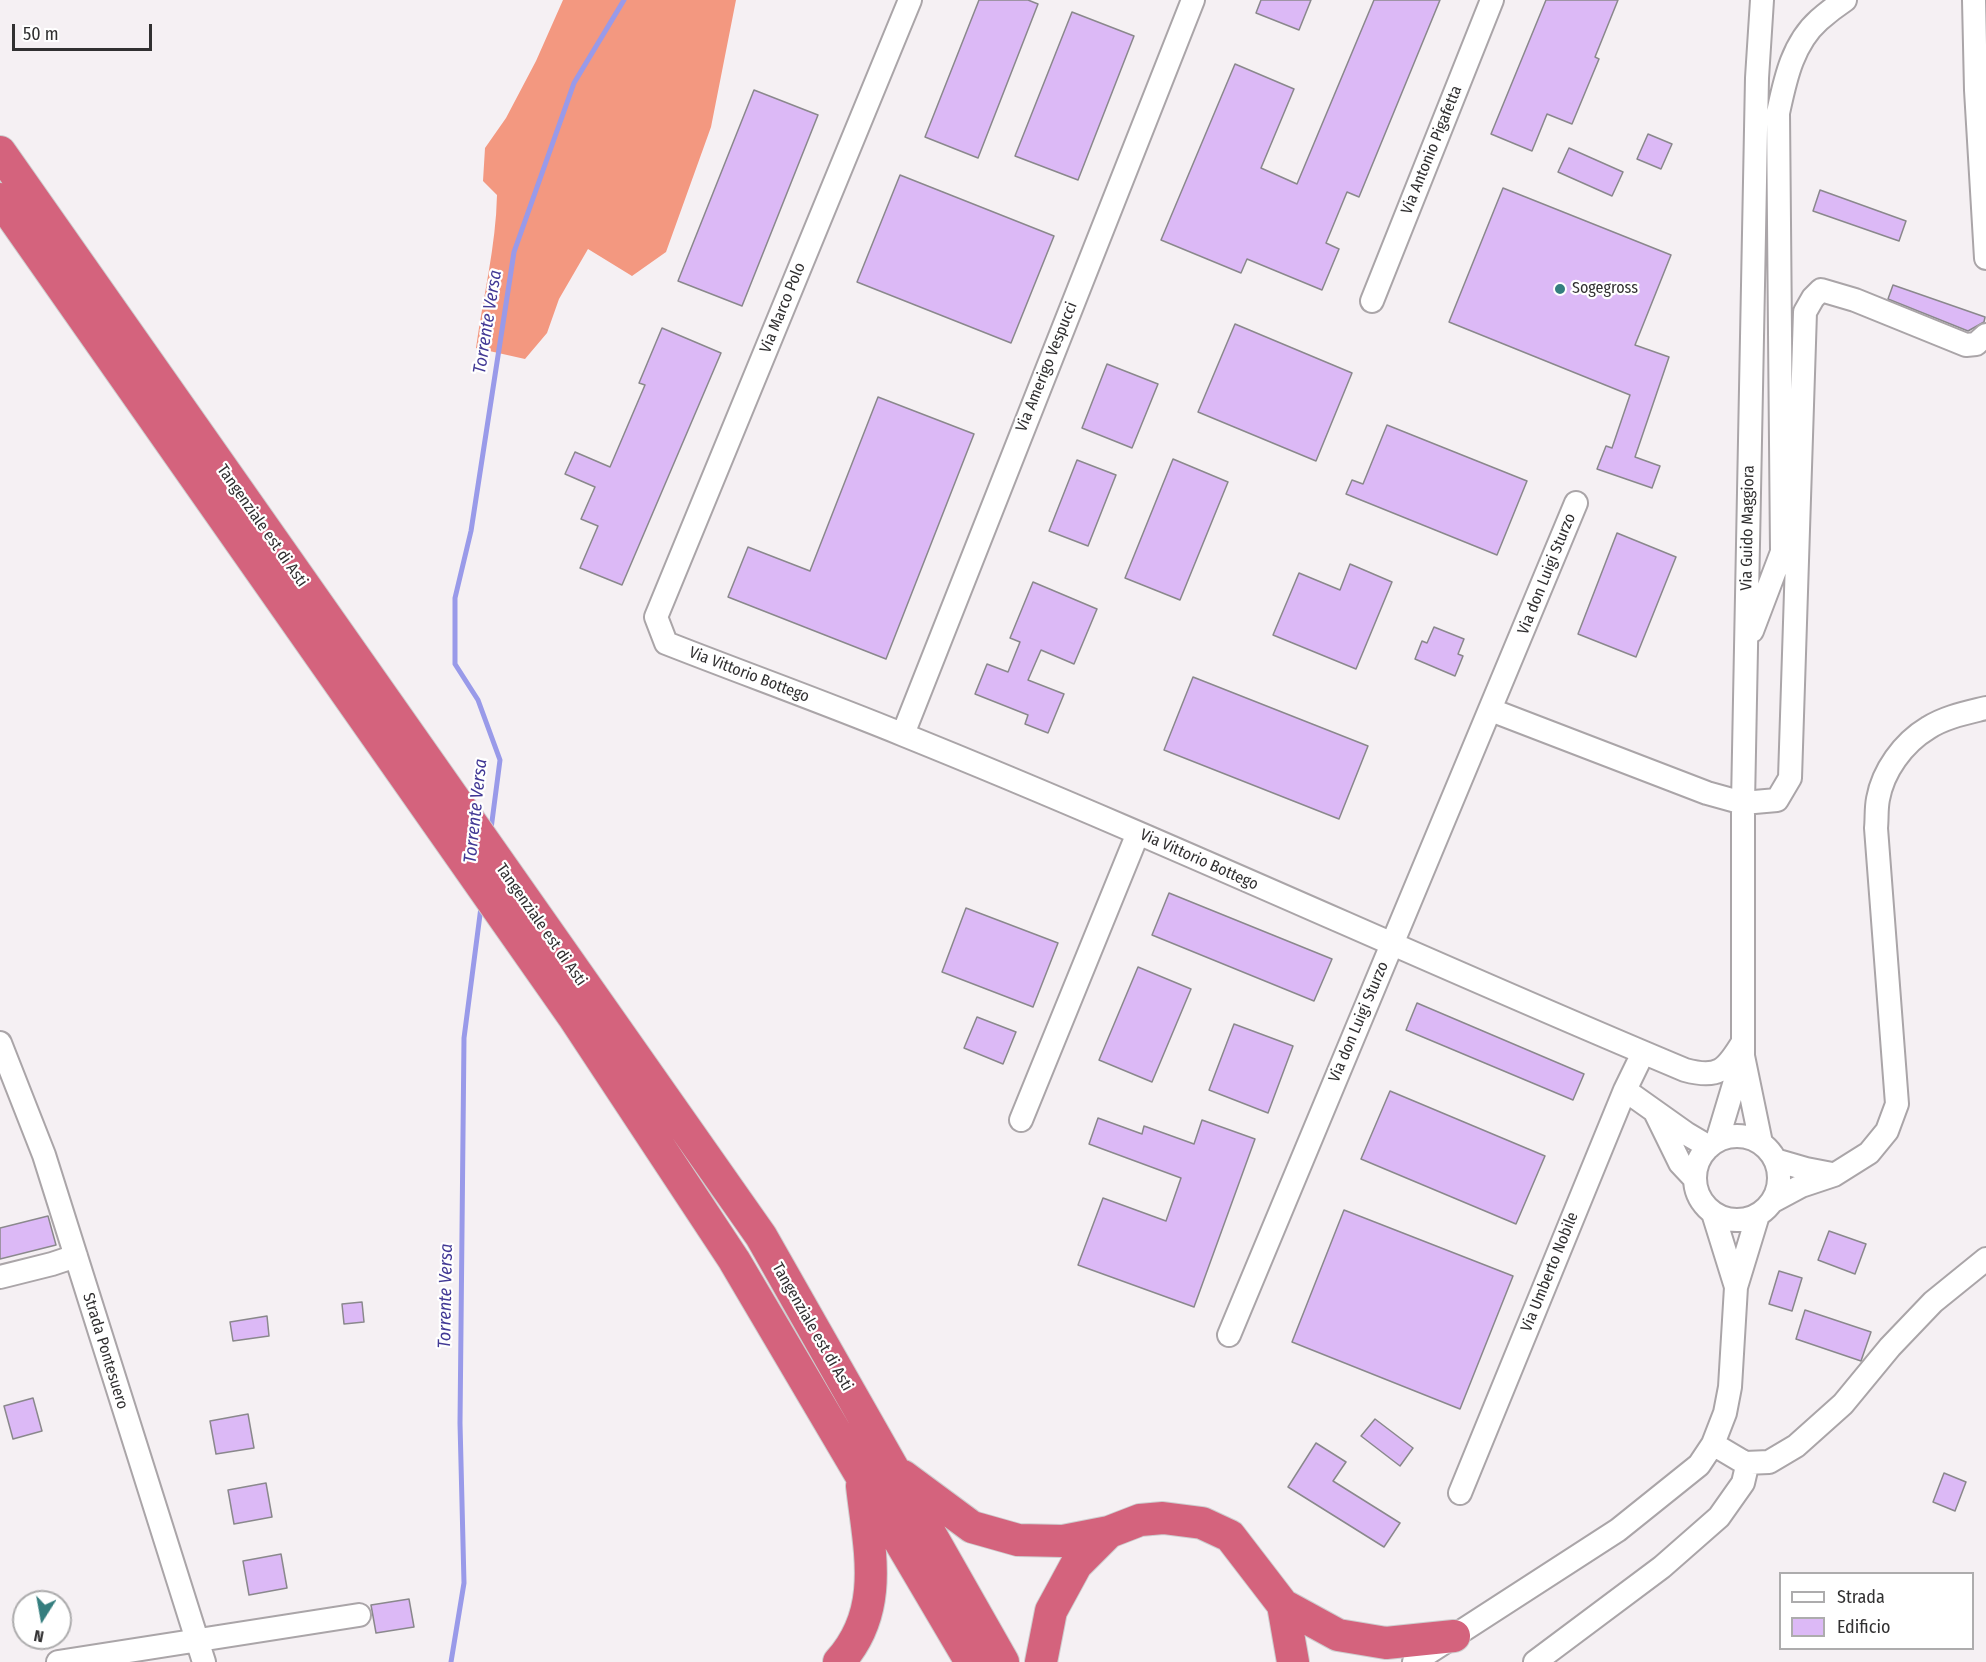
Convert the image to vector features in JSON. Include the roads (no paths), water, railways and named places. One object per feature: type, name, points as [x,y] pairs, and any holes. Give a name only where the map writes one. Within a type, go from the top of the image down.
[{"type":"highway","name":"Tangenziale est di Asti","points":[[0,152],[571,969],[761,1236],[1003,1662]]},
{"type":"highway","name":"Tangenziale est di Asti","points":[[0,199],[573,1016],[734,1260],[971,1662]]},
{"type":"highway","points":[[891,1466],[972,1527],[1018,1540],[1063,1541],[1109,1532],[1140,1520],[1163,1518],[1202,1523],[1219,1529],[1230,1536],[1283,1605],[1344,1649],[1454,1636]]},
{"type":"highway","points":[[839,1662],[862,1630],[871,1589],[870,1552],[861,1476]]},
{"type":"highway","points":[[1041,1662],[1051,1611],[1076,1565],[1109,1532]]},
{"type":"highway","points":[[1283,1605],[1293,1662]]},
{"type":"street","name":"Via Marco Polo","points":[[656,617],[910,0]]},
{"type":"street","name":"Via Amerigo Vespucci","points":[[903,734],[1193,0]]},
{"type":"street","name":"Via Antonio Pigafetta","points":[[1372,301],[1492,0]]},
{"type":"street","name":"Via Guido Maggiora","points":[[1762,0],[1757,78],[1743,803],[1743,1049],[1768,1152]]},
{"type":"street","points":[[1746,647],[1782,552],[1778,113],[1788,67],[1801,44],[1817,21],[1845,0]]},
{"type":"street","points":[[1974,0],[1976,90],[1986,258]]},
{"type":"street","points":[[1491,710],[1707,793],[1743,803],[1777,800],[1790,778],[1806,312],[1813,297],[1821,290],[1855,300],[1965,345],[1976,344],[1986,335]]},
{"type":"street","name":"Via don Luigi Sturzo","points":[[1229,1335],[1576,504]]},
{"type":"street","name":"Via Vittorio Bottego","points":[[656,617],[666,643],[903,734],[1138,833],[1643,1053],[1700,1074],[1718,1072],[1743,1049]]},
{"type":"street","points":[[1834,1175],[1768,1152],[1739,1136],[1713,1144],[1698,1162],[1695,1179],[1697,1192],[1703,1204],[1713,1213],[1735,1221],[1747,1220],[1801,1186],[1834,1175],[1869,1153],[1887,1131],[1897,1104],[1876,828],[1878,798],[1888,770],[1905,746],[1928,728],[1956,715],[1986,708]]},
{"type":"street","points":[[1021,1120],[1138,833]]},
{"type":"street","name":"Strada Pontesuero","points":[[0,1043],[44,1155],[204,1662]]},
{"type":"street","name":"Via Guido Maggiora","points":[[1713,1144],[1743,1049]]},
{"type":"street","name":"Via Umberto Nobile","points":[[1460,1493],[1625,1090],[1643,1053]]},
{"type":"street","points":[[1625,1090],[1655,1113],[1713,1144]]},
{"type":"street","points":[[1655,1113],[1680,1163],[1695,1179]]},
{"type":"street","points":[[1414,1662],[1618,1530],[1699,1465],[1713,1444],[1725,1413],[1730,1387],[1736,1287],[1765,1208],[1779,1188],[1779,1174],[1768,1152]]},
{"type":"street","points":[[1713,1213],[1736,1287]]},
{"type":"street","points":[[0,1277],[76,1256]]},
{"type":"street","points":[[1713,1444],[1745,1463],[1769,1462],[1796,1446],[1843,1404],[1890,1347],[1934,1302],[1986,1259]]},
{"type":"street","points":[[1535,1662],[1662,1567],[1719,1517],[1743,1484],[1747,1467],[1745,1463]]},
{"type":"street","points":[[58,1662],[359,1615]]},
{"type":"waterway","name":"Torrente Versa","points":[[491,829],[500,760],[478,700],[455,664],[455,598],[471,531],[514,252],[574,83],[624,0]]},
{"type":"waterway","name":"Torrente Versa","points":[[451,1662],[464,1583],[460,1423],[464,1038],[481,907]]},
{"type":"place","name":"Sogegross","points":[[1560,289]]}]
